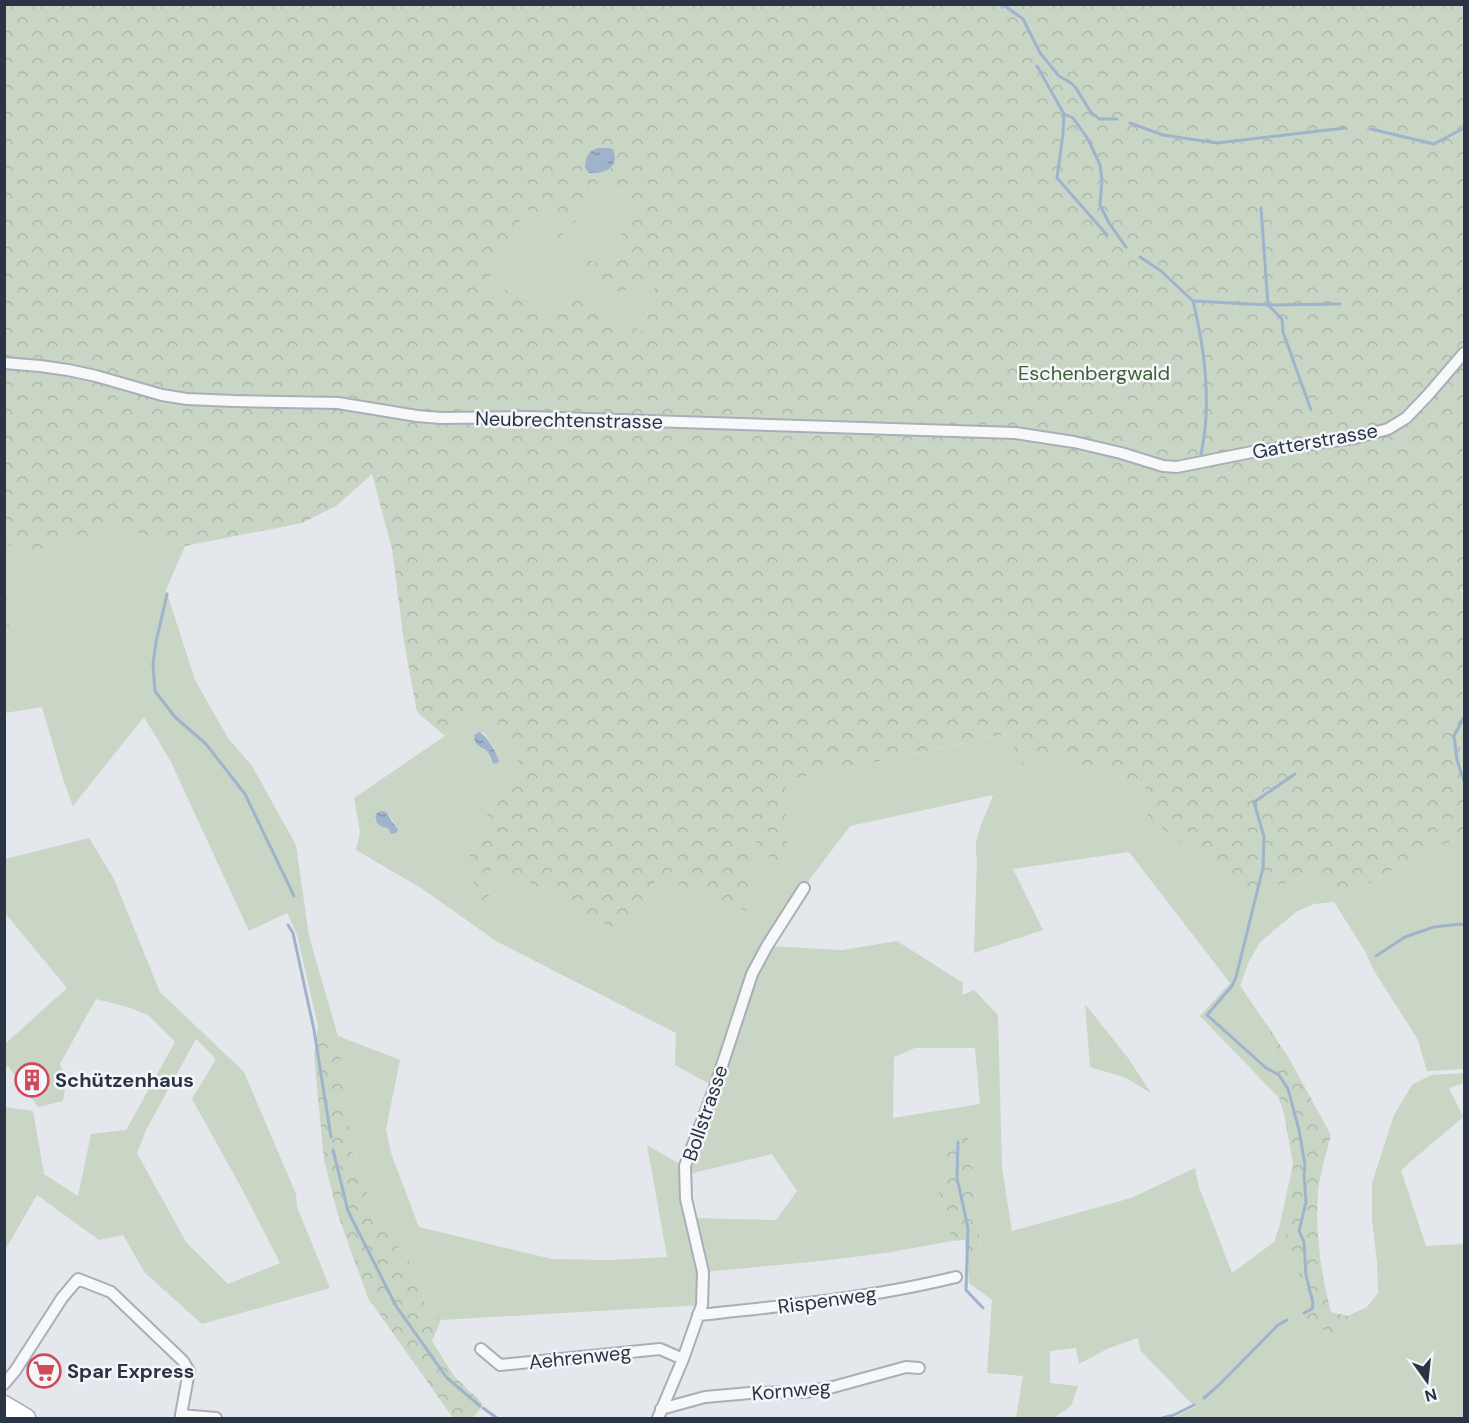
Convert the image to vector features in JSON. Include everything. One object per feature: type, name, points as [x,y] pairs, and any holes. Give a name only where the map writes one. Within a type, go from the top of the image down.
[{"type":"main road","points":[[4,1405],[26,1419]]},
{"type":"street","name":"Gatterstrasse","points":[[1136,457],[1163,466],[1183,466],[1257,451],[1373,434],[1395,426],[1411,414],[1464,353]]},
{"type":"street","name":"Neubrechtenstrasse","points":[[4,363],[68,370],[162,395],[194,399],[338,403],[441,418],[528,417],[1015,433],[1074,442],[1136,457]]},
{"type":"street","name":"Bollstrasse","points":[[660,1414],[702,1305],[703,1272],[686,1199],[685,1167],[715,1087],[752,974],[760,957],[804,888]]},
{"type":"street","name":"Rispenweg","points":[[698,1315],[806,1304],[930,1284],[956,1277]]},
{"type":"street","points":[[4,1384],[15,1371],[62,1298],[78,1279],[111,1292],[183,1361],[189,1371],[181,1415],[216,1419]]},
{"type":"street","name":"Aehrenweg","points":[[481,1349],[500,1365],[660,1349],[683,1359]]},
{"type":"street","name":"Kornweg","points":[[660,1414],[705,1397],[805,1392],[833,1387],[906,1367],[920,1368]]},
{"type":"green space","name":"Eschenbergwald","points":[[5,5],[1464,5],[1464,590],[1462,589],[1464,727],[1459,736],[1464,778],[1464,835],[1399,866],[1355,892],[1305,877],[1271,887],[1256,902],[1148,817],[1145,784],[1028,750],[1022,768],[1013,764],[1015,732],[786,781],[787,856],[777,865],[749,833],[752,913],[658,877],[625,935],[492,862],[489,903],[479,917],[469,858],[482,820],[509,791],[518,760],[483,712],[445,736],[417,712],[404,642],[392,549],[372,474],[336,506],[302,523],[185,546],[116,527],[26,555],[5,543]],"holes":[[[598,148],[613,150],[611,168],[589,173],[585,168],[587,158]],[[612,181],[614,188],[631,194],[613,267],[585,259],[591,276],[620,293],[646,280],[655,287],[642,331],[573,298],[563,314],[505,289],[502,299],[484,290],[526,209],[553,218],[549,239],[554,242],[584,213],[586,197],[584,187]]]},
{"type":"green space","points":[[612,180],[614,188],[631,194],[613,268],[586,260],[646,280],[655,287],[642,332],[573,298],[563,314],[506,289],[502,299],[484,290],[526,208],[553,218],[549,239],[586,197],[584,187]]},
{"type":"green space","points":[[116,527],[185,546],[166,590],[195,680],[228,738],[252,766],[296,845],[309,936],[338,1036],[400,1060],[386,1129],[391,1153],[419,1227],[552,1259],[610,1260],[667,1257],[647,1145],[685,1167],[686,1199],[696,1218],[776,1220],[797,1191],[772,1154],[689,1174],[715,1087],[675,1065],[676,1033],[496,941],[421,888],[356,850],[360,832],[354,798],[483,712],[518,760],[509,791],[482,820],[479,916],[489,903],[492,861],[625,934],[658,877],[749,832],[786,856],[786,781],[1016,732],[1013,764],[1022,768],[1028,750],[1145,784],[1271,887],[1305,877],[1355,892],[1399,866],[1464,835],[1464,1069],[1427,1071],[1418,1040],[1334,902],[1314,904],[1296,912],[1260,942],[1248,964],[1240,986],[1269,1028],[1279,1098],[1200,1016],[1230,983],[1129,852],[1013,869],[1043,930],[974,953],[976,842],[993,795],[850,826],[810,879],[767,946],[842,950],[897,941],[963,983],[962,995],[974,990],[998,1015],[1002,1168],[1012,1231],[1131,1198],[1195,1168],[1199,1187],[1232,1273],[1274,1242],[1293,1164],[1284,1246],[1297,1263],[1303,1309],[1334,1335],[1354,1329],[1348,1316],[1367,1307],[1378,1293],[1372,1219],[1372,1183],[1394,1115],[1412,1085],[1431,1075],[1464,1073],[1464,1083],[1449,1088],[1463,1117],[1401,1170],[1426,1246],[1464,1244],[1464,1418],[1173,1418],[1195,1407],[1140,1350],[1138,1338],[1109,1348],[1079,1364],[1076,1348],[1050,1351],[1050,1383],[1078,1386],[1071,1406],[1054,1418],[1016,1418],[1023,1376],[987,1373],[992,1300],[969,1283],[968,1272],[982,1254],[968,1135],[937,1186],[952,1241],[821,1261],[704,1272],[702,1305],[441,1320],[424,1301],[421,1275],[376,1220],[353,1152],[338,1037],[318,1026],[297,935],[287,913],[249,931],[170,760],[144,717],[73,806],[42,707],[5,713],[5,628],[15,623],[5,592],[5,543],[26,555]],"holes":[[[481,732],[485,734],[494,748],[491,761],[489,753],[476,744]],[[377,813],[389,814],[397,832],[378,824],[375,818]],[[915,1048],[975,1048],[980,1104],[893,1118],[894,1057]]]},
{"type":"green space","points":[[5,592],[15,623],[4,628]]},
{"type":"green space","points":[[1464,727],[1464,779],[1459,736]]},
{"type":"green space","points":[[89,838],[114,879],[160,992],[244,1072],[296,1194],[297,1207],[330,1288],[202,1324],[145,1273],[123,1235],[99,1240],[37,1195],[5,1250],[5,1107],[33,1111],[44,1174],[78,1196],[91,1134],[126,1130],[175,1042],[148,1015],[96,999],[60,1064],[66,1083],[63,1101],[38,1107],[8,1066],[5,1069],[5,1044],[67,988],[5,913],[5,859]],"holes":[[[196,1039],[216,1059],[192,1099],[280,1263],[228,1284],[186,1242],[137,1153],[147,1128]]]},
{"type":"green space","points":[[1085,1004],[1128,1058],[1151,1093],[1126,1078],[1090,1067]]},
{"type":"green space","points":[[318,1026],[338,1037],[353,1152],[376,1219],[421,1275],[424,1301],[441,1320],[432,1341],[454,1376],[483,1404],[472,1418],[453,1418],[368,1298],[338,1215],[324,1160],[314,1055]]},
{"type":"green space","points":[[1269,1028],[1290,1060],[1331,1135],[1318,1193],[1317,1223],[1320,1253],[1331,1312],[1348,1316],[1354,1329],[1334,1335],[1299,1319],[1303,1309],[1297,1263],[1284,1246],[1293,1164],[1279,1098]]},
{"type":"green space","points":[[968,1135],[982,1255],[968,1272],[965,1240],[952,1241],[937,1186],[953,1137]]},
{"type":"water","points":[[598,148],[613,149],[615,156],[613,165],[605,171],[589,173],[585,168],[586,158],[589,153]]},
{"type":"water","points":[[479,732],[493,749],[499,761],[497,764],[493,763],[487,751],[476,743],[474,735]]},
{"type":"water","points":[[381,811],[388,814],[398,830],[396,833],[391,834],[388,828],[377,823],[375,816]]},
{"type":"waterway","points":[[1002,4],[1023,19],[1040,53],[1059,76],[1076,88],[1090,111],[1099,119],[1117,119]]},
{"type":"waterway","points":[[1037,66],[1064,114],[1057,178],[1107,235]]},
{"type":"waterway","points":[[1064,114],[1073,118],[1088,139],[1100,165],[1102,180],[1100,205],[1109,223],[1126,247]]},
{"type":"waterway","points":[[1130,123],[1163,135],[1217,143],[1345,128]]},
{"type":"waterway","points":[[1371,129],[1434,144],[1464,128]]},
{"type":"waterway","points":[[1261,208],[1268,305],[1282,319],[1283,332],[1311,410]]},
{"type":"waterway","points":[[1140,257],[1161,271],[1193,301],[1268,305],[1340,304]]},
{"type":"waterway","points":[[1193,301],[1206,377],[1206,416],[1201,454]]},
{"type":"waterway","points":[[167,594],[153,664],[155,691],[175,717],[206,744],[245,794],[294,896]]},
{"type":"waterway","points":[[1464,717],[1454,736],[1457,760],[1464,781]]},
{"type":"waterway","points":[[1295,774],[1254,802],[1264,837],[1263,868],[1236,977],[1232,986],[1207,1015],[1266,1068],[1279,1075],[1288,1089],[1305,1165],[1306,1202],[1299,1231],[1304,1242],[1306,1275],[1313,1303],[1312,1309],[1304,1313]]},
{"type":"waterway","points":[[288,925],[293,933],[314,1030],[331,1137]]},
{"type":"waterway","points":[[1376,956],[1405,937],[1434,927],[1464,925]]},
{"type":"waterway","points":[[958,1142],[957,1178],[968,1228],[966,1290],[983,1308]]},
{"type":"waterway","points":[[333,1150],[348,1211],[396,1306],[447,1378],[480,1406]]},
{"type":"waterway","points":[[1204,1398],[1278,1325],[1287,1320]]},
{"type":"waterway","points":[[1162,1418],[1194,1405]]},
{"type":"waterway","points":[[483,1408],[497,1418]]},
{"type":"place","name":"Schützenhaus","points":[[32,1080]]},
{"type":"place","name":"Spar Express","points":[[44,1371]]}]
